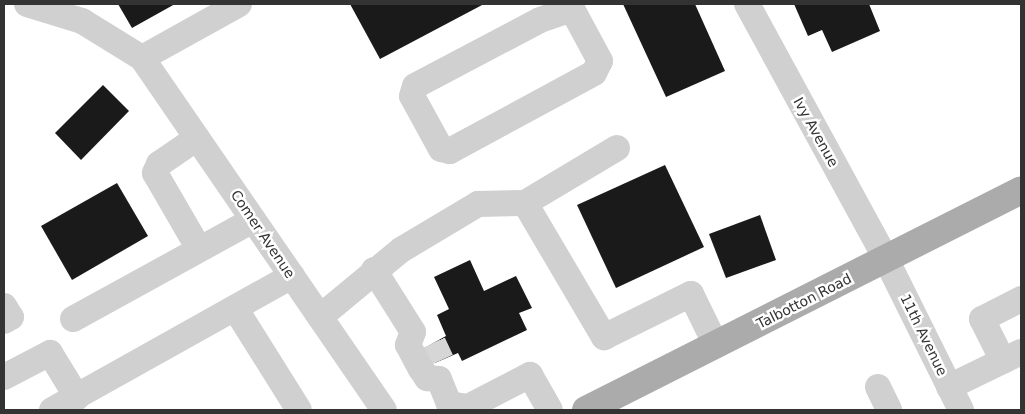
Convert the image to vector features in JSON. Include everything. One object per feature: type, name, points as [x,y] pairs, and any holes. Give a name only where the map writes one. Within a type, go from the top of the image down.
[{"type":"main road","name":"Talbotton Road","points":[[586,410],[886,260],[1021,190]]},
{"type":"street","points":[[27,4],[82,21],[142,58],[239,4]]},
{"type":"street","name":"Ivy Avenue","points":[[747,4],[886,260]]},
{"type":"street","points":[[572,9],[600,61],[594,73],[450,151],[442,149],[412,96],[415,86],[535,12],[572,9]]},
{"type":"street","name":"Comer Avenue","points":[[142,58],[384,410]]},
{"type":"street","points":[[197,138],[159,164],[155,173],[157,184],[199,249]]},
{"type":"street","points":[[320,317],[374,270],[478,204],[525,203],[617,148]]},
{"type":"street","points":[[525,203],[604,337],[692,294],[716,345]]},
{"type":"street","points":[[74,319],[253,220]]},
{"type":"street","name":"11th Avenue","points":[[886,260],[961,410]]},
{"type":"street","points":[[374,270],[432,354],[449,404],[468,407],[538,370],[550,410]]},
{"type":"street","points":[[52,410],[292,276]]},
{"type":"street","points":[[949,387],[1012,356],[982,319],[1021,300]]},
{"type":"street","points":[[4,306],[11,317],[4,321]]},
{"type":"street","points":[[235,308],[299,410]]},
{"type":"street","points":[[4,378],[50,353],[77,397]]},
{"type":"street","points":[[878,387],[889,410]]},
{"type":"building","points":[[118,4],[175,4],[132,28]]},
{"type":"building","points":[[350,4],[484,4],[380,59]]},
{"type":"building","points":[[623,4],[695,4],[725,71],[666,97]]},
{"type":"building","points":[[794,4],[869,4],[880,31],[832,52],[822,30],[808,36]]},
{"type":"building","points":[[103,85],[129,111],[81,160],[55,133]]},
{"type":"building","points":[[665,165],[704,247],[616,288],[577,205]]},
{"type":"building","points":[[117,183],[148,236],[72,280],[41,226]]},
{"type":"building","points":[[760,215],[776,260],[726,278],[709,234]]},
{"type":"building","points":[[470,260],[484,291],[516,276],[532,308],[519,313],[527,330],[462,361],[458,353],[435,363],[426,347],[446,336],[437,315],[449,309],[434,277]]},
{"type":"tunnel","points":[[433,343],[441,360]]}]
